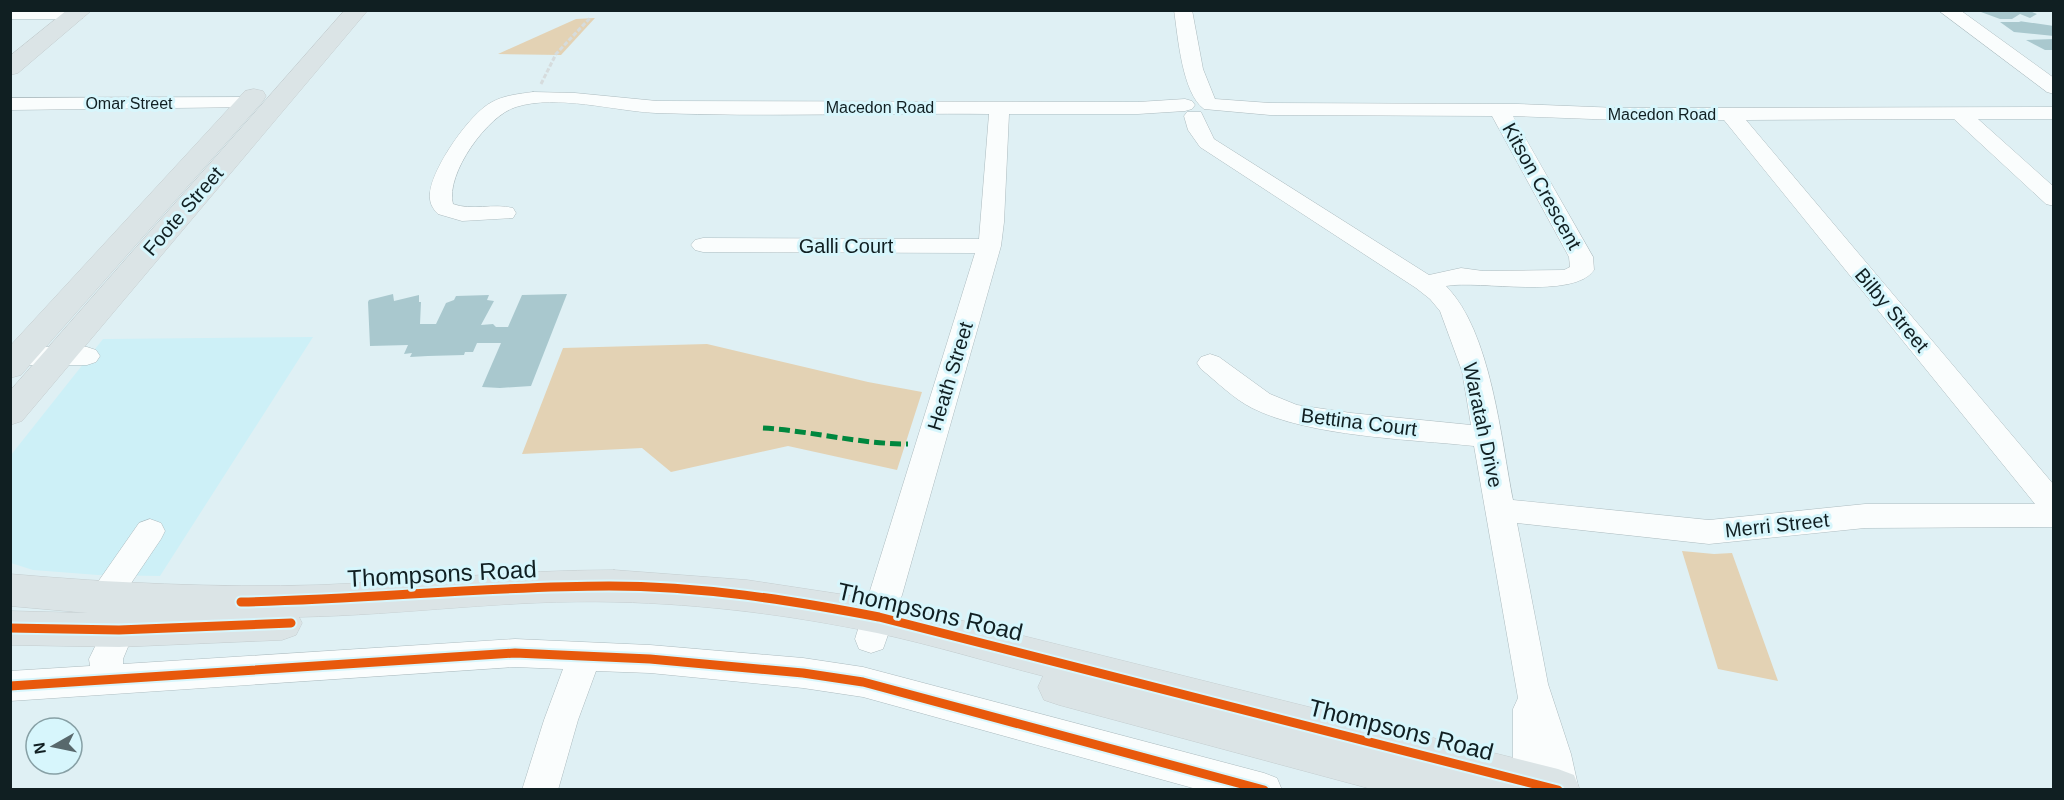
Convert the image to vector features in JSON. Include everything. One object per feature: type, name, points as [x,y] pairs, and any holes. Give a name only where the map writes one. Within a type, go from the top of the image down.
[{"type":"main road","name":"Foote Street","points":[[16,362],[331,10]]},
{"type":"main road","name":"Foote Street","points":[[10,413],[73,356],[357,10]]},
{"type":"main road","points":[[10,68],[79,12]]},
{"type":"main road","name":"Thompsons Road","points":[[10,590],[111,614]]},
{"type":"main road","name":"Thompsons Road","points":[[10,628],[111,614],[590,606],[726,614],[875,628],[1545,788]]},
{"type":"main road","name":"Thompsons Road","points":[[875,628],[1455,789]]},
{"type":"street","name":"Waratah Drive","points":[[1183,10],[1202,138],[1432,288],[1452,309],[1475,371],[1531,684],[1556,764],[1545,788]]},
{"type":"street","points":[[1947,10],[2019,60],[2054,88]]},
{"type":"street","points":[[10,14],[79,12]]},
{"type":"street","name":"Macedon Road","points":[[505,213],[454,212],[443,206],[441,194],[455,159],[486,116],[505,103],[533,98],[567,98],[621,106],[1499,110],[1607,114],[2054,113]]},
{"type":"street","name":"Omar Street","points":[[10,104],[247,103]]},
{"type":"street","name":"Heath Street","points":[[875,628],[989,246],[993,222],[999,108]]},
{"type":"street","name":"Kitson Crescent","points":[[1432,288],[1483,279],[1564,278],[1579,273],[1583,264],[1499,110]]},
{"type":"street","name":"Bilby Street","points":[[1730,114],[2054,506]]},
{"type":"street","points":[[1960,114],[2054,199]]},
{"type":"street","name":"Galli Court","points":[[703,245],[989,246]]},
{"type":"street","points":[[16,362],[73,356]]},
{"type":"street","name":"Bettina Court","points":[[1210,363],[1260,401],[1293,414],[1351,423],[1487,437]]},
{"type":"street","name":"Merri Street","points":[[1501,510],[1709,532],[1865,516],[2054,515]]},
{"type":"street","points":[[109,681],[106,658],[111,614],[150,531]]},
{"type":"street","points":[[10,686],[477,655],[585,655],[803,673],[863,682],[1264,789]]},
{"type":"street","points":[[540,789],[561,720],[585,655]]},
{"type":"path","points":[[533,98],[556,54],[590,18]]},
{"type":"shaded area","points":[[595,18],[561,55],[498,54],[576,19]]},
{"type":"shaded area","points":[[313,337],[160,576],[98,575],[33,570],[11,563],[11,455],[103,339]]},
{"type":"shaded area","points":[[707,344],[868,382],[922,392],[897,470],[788,446],[671,472],[642,448],[522,454],[563,348]]},
{"type":"shaded area","points":[[1682,551],[1732,553],[1778,681],[1718,669]]},
{"type":"building","points":[[1985,10],[2027,10],[2037,14],[2030,18],[2020,14],[2012,19],[2000,19],[1981,12]]},
{"type":"building","points":[[2019,21],[2054,26],[2054,36],[2014,32],[2000,22],[2021,22]]},
{"type":"building","points":[[2054,39],[2054,50],[2045,50],[2026,40]]},
{"type":"building","points":[[393,294],[394,301],[419,295],[420,324],[436,324],[446,303],[454,300],[456,296],[489,295],[487,300],[494,301],[481,325],[493,324],[496,327],[508,327],[522,295],[567,294],[531,386],[500,388],[482,387],[501,343],[477,343],[473,352],[465,352],[464,355],[410,357],[412,353],[404,354],[408,345],[370,346],[368,302]]},
{"type":"marked path","points":[[763,428],[796,430],[874,444],[908,444]]},
{"type":"cycle path","points":[[241,602],[333,600],[609,586],[677,588],[778,600],[879,617],[1558,790]]},
{"type":"cycle path","points":[[10,628],[119,630],[291,623]]},
{"type":"cycle path","points":[[10,686],[515,653],[650,659],[803,673],[863,682],[1264,790]]}]
